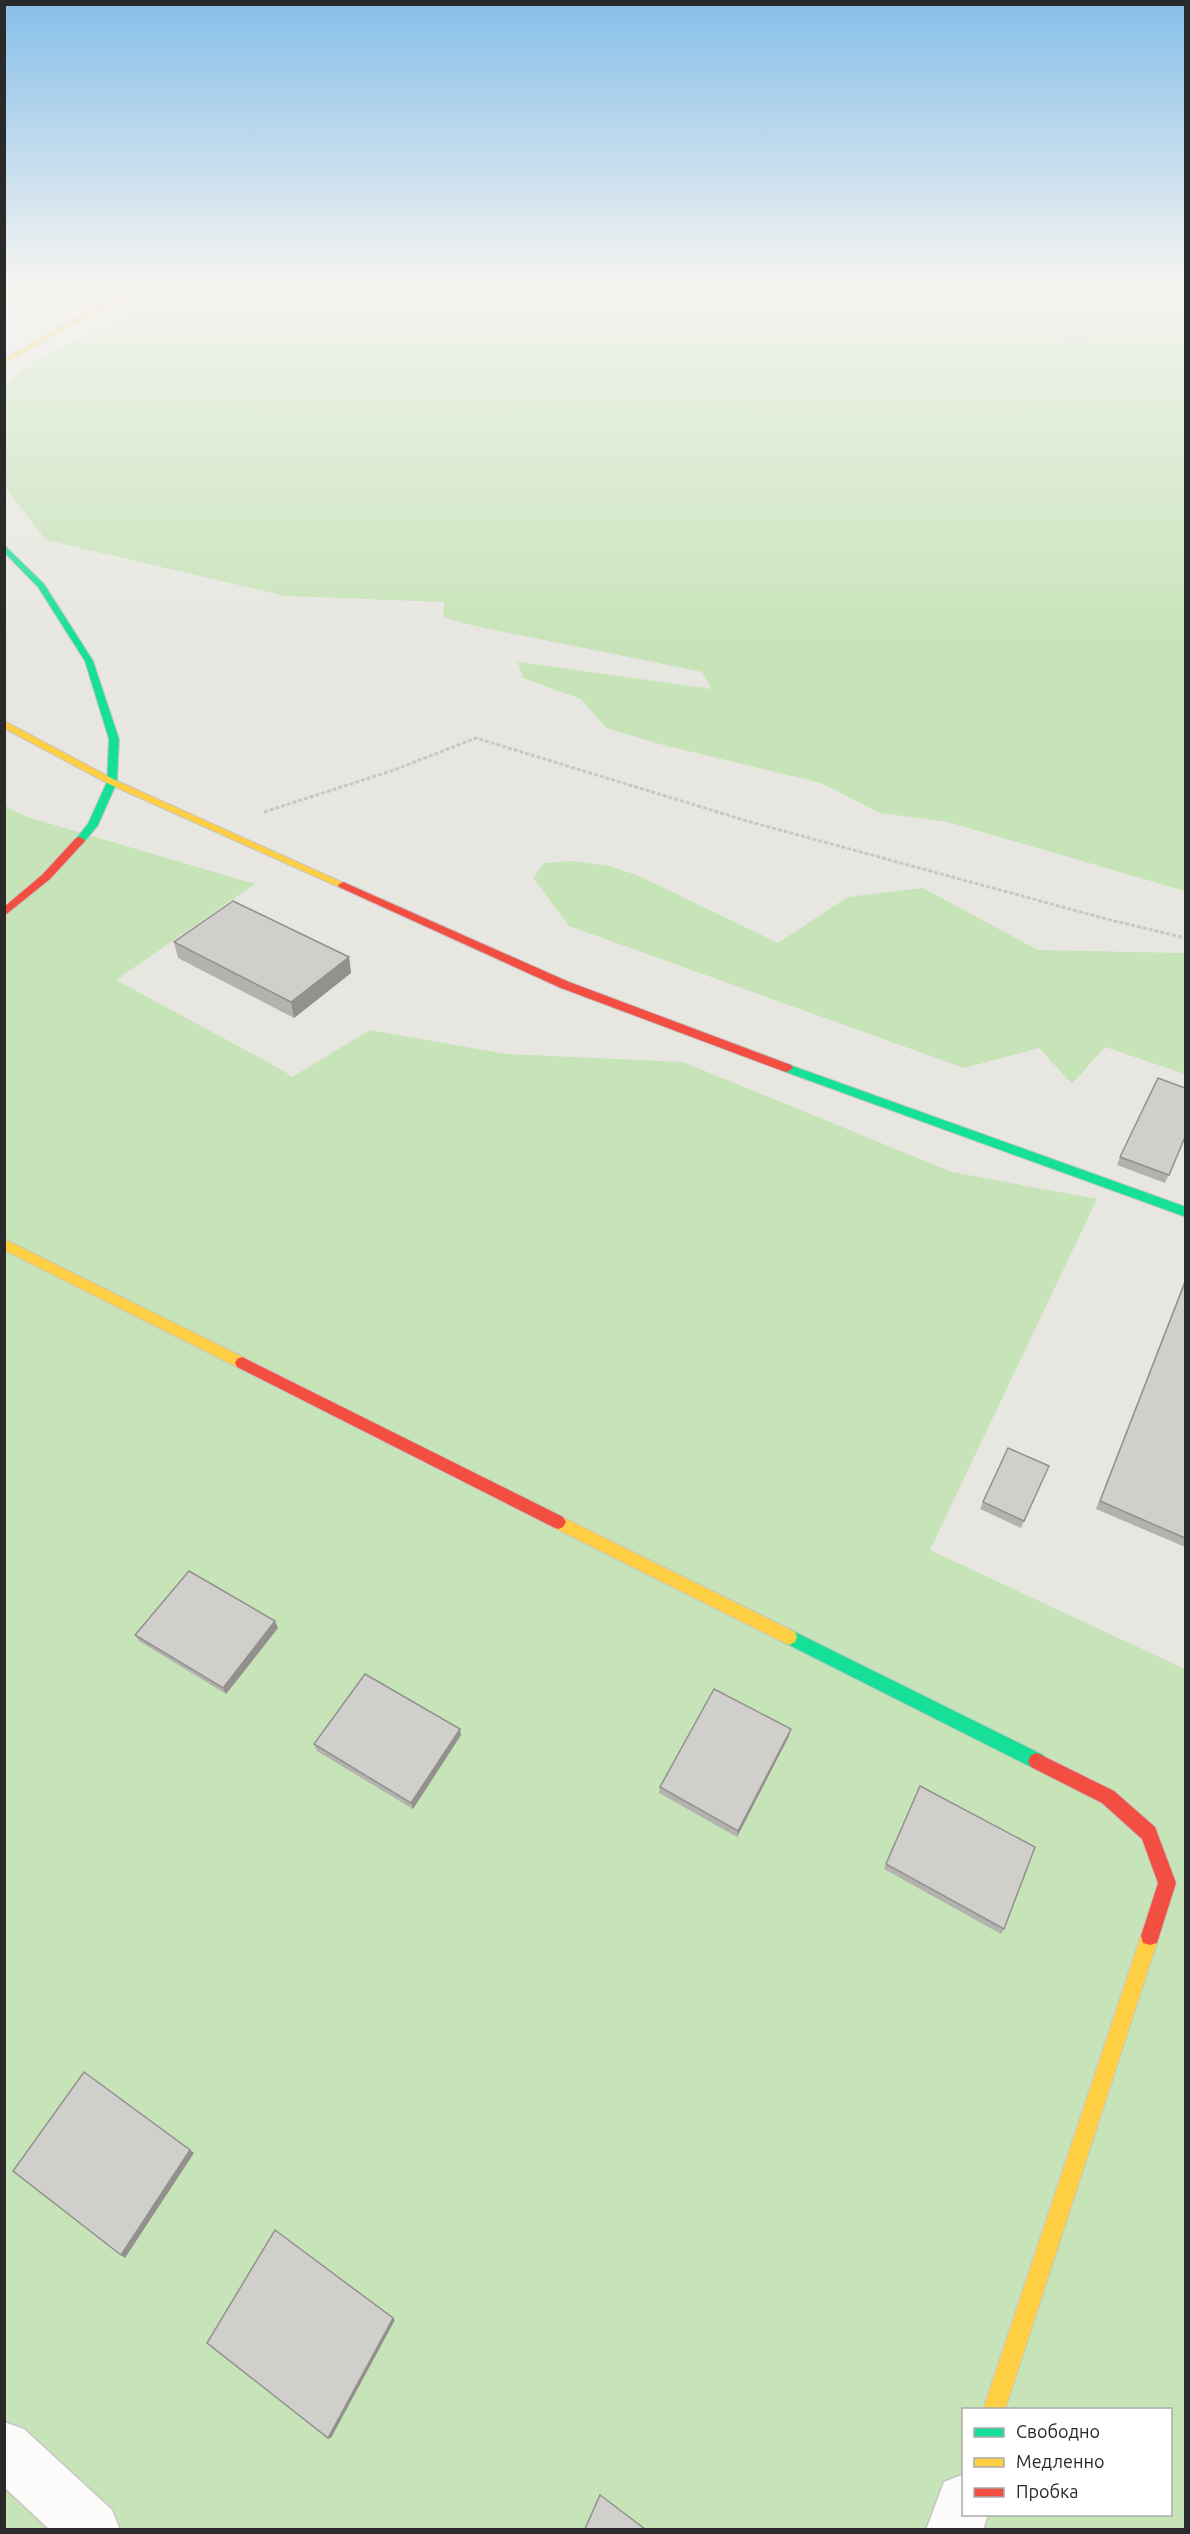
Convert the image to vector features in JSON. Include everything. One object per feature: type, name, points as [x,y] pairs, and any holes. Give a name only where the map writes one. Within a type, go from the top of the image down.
[{"type":"street","points":[[4,547],[41,586],[89,661],[114,739],[112,782],[93,825],[46,877],[4,913]]},
{"type":"street","points":[[4,724],[112,782],[213,829],[565,985],[844,1090],[1185,1212]]},
{"type":"street","points":[[4,1244],[1108,1797],[1149,1833],[1167,1883],[994,2408]]},
{"type":"street","points":[[4,2449],[92,2529]]},
{"type":"street","points":[[954,2529],[962,2505]]},
{"type":"path","points":[[213,829],[394,770],[476,738],[747,821],[1110,920],[1185,938]]},
{"type":"green space","points":[[5,402],[1185,402],[1185,891],[948,822],[880,813],[821,783],[659,744],[606,728],[581,699],[523,678],[518,662],[712,689],[702,672],[471,625],[443,617],[444,602],[286,596],[46,540],[5,487]]},
{"type":"green space","points":[[4,805],[24,816],[255,884],[116,980],[292,1077],[370,1030],[506,1054],[683,1062],[952,1172],[1097,1199],[930,1550],[1185,1669],[1185,2529],[5,2529]]},
{"type":"green space","points":[[574,861],[609,866],[637,875],[778,943],[848,897],[923,888],[1038,950],[1185,953],[1185,1074],[1105,1047],[1072,1084],[1039,1048],[964,1068],[569,926],[533,878],[544,863]]},
{"type":"building","points":[[233,901],[349,957],[291,1002],[174,942]]},
{"type":"building","points":[[1158,1078],[1185,1088],[1185,1137],[1169,1175],[1120,1157]]},
{"type":"building","points":[[1185,1282],[1185,1538],[1100,1501]]},
{"type":"building","points":[[1008,1448],[1049,1466],[1024,1521],[983,1502]]},
{"type":"building","points":[[189,1571],[275,1621],[223,1688],[135,1635]]},
{"type":"building","points":[[365,1674],[460,1729],[411,1803],[314,1744]]},
{"type":"building","points":[[714,1689],[791,1729],[738,1831],[660,1787]]},
{"type":"building","points":[[920,1786],[1035,1847],[1004,1929],[886,1864]]},
{"type":"building","points":[[84,2072],[190,2150],[121,2255],[13,2171]]},
{"type":"building","points":[[275,2230],[393,2318],[328,2438],[207,2343]]},
{"type":"building","points":[[600,2495],[645,2529],[585,2529]]},
{"type":"traffic: fast","points":[[4,547],[41,586],[89,661],[114,739],[112,782],[93,825],[80,840]]},
{"type":"traffic: fast","points":[[787,1068],[1186,1212]]},
{"type":"traffic: fast","points":[[789,1637],[1037,1761]]},
{"type":"traffic: slow","points":[[4,724],[112,782],[343,885]]},
{"type":"traffic: slow","points":[[4,1244],[242,1363]]},
{"type":"traffic: slow","points":[[558,1522],[789,1637]]},
{"type":"traffic: slow","points":[[995,2408],[1150,1936]]},
{"type":"traffic: jam","points":[[4,913],[46,877],[80,840]]},
{"type":"traffic: jam","points":[[343,885],[565,985],[787,1068]]},
{"type":"traffic: jam","points":[[242,1363],[558,1522]]},
{"type":"traffic: jam","points":[[1037,1761],[1108,1797],[1149,1833],[1167,1883],[1150,1936]]}]
